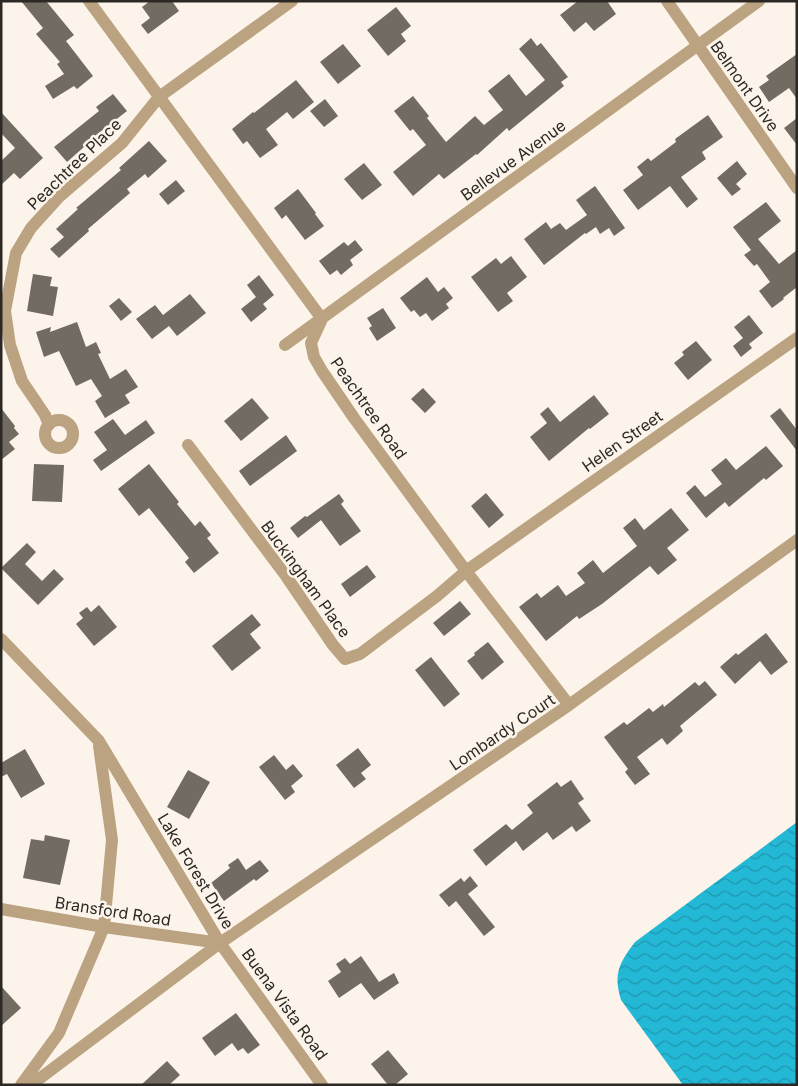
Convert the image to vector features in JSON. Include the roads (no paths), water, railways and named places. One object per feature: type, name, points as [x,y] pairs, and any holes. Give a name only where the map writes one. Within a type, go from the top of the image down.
[{"type":"street","points":[[89,1],[322,319]]},
{"type":"street","name":"Peachtree Place","points":[[49,425],[45,415],[22,381],[10,345],[5,311],[16,253],[31,228],[59,197],[122,144],[159,97],[292,1]]},
{"type":"street","name":"Belmont Drive","points":[[668,1],[797,188]]},
{"type":"street","name":"Bellevue Avenue","points":[[285,345],[759,1]]},
{"type":"street","name":"Peachtree Road","points":[[322,319],[311,343],[314,357],[322,371],[354,418],[466,570],[569,705]]},
{"type":"street","name":"Helen Street","points":[[466,570],[797,338]]},
{"type":"street","name":"Buckingham Place","points":[[188,445],[286,576],[345,659],[360,654],[436,596],[466,570]]},
{"type":"street","name":"Lombardy Court","points":[[220,943],[569,705],[797,540]]},
{"type":"street","name":"Lake Forest Drive","points":[[1,639],[99,741],[220,943],[31,1085]]},
{"type":"street","points":[[21,1085],[59,1033],[104,927],[112,840],[99,741]]},
{"type":"street","name":"Bransford Road","points":[[1,909],[104,927],[220,943]]},
{"type":"street","name":"Buena Vista Road","points":[[220,943],[322,1085]]},
{"type":"water","points":[[797,822],[797,1085],[683,1085],[621,1000],[618,976],[621,963],[635,942]]}]
